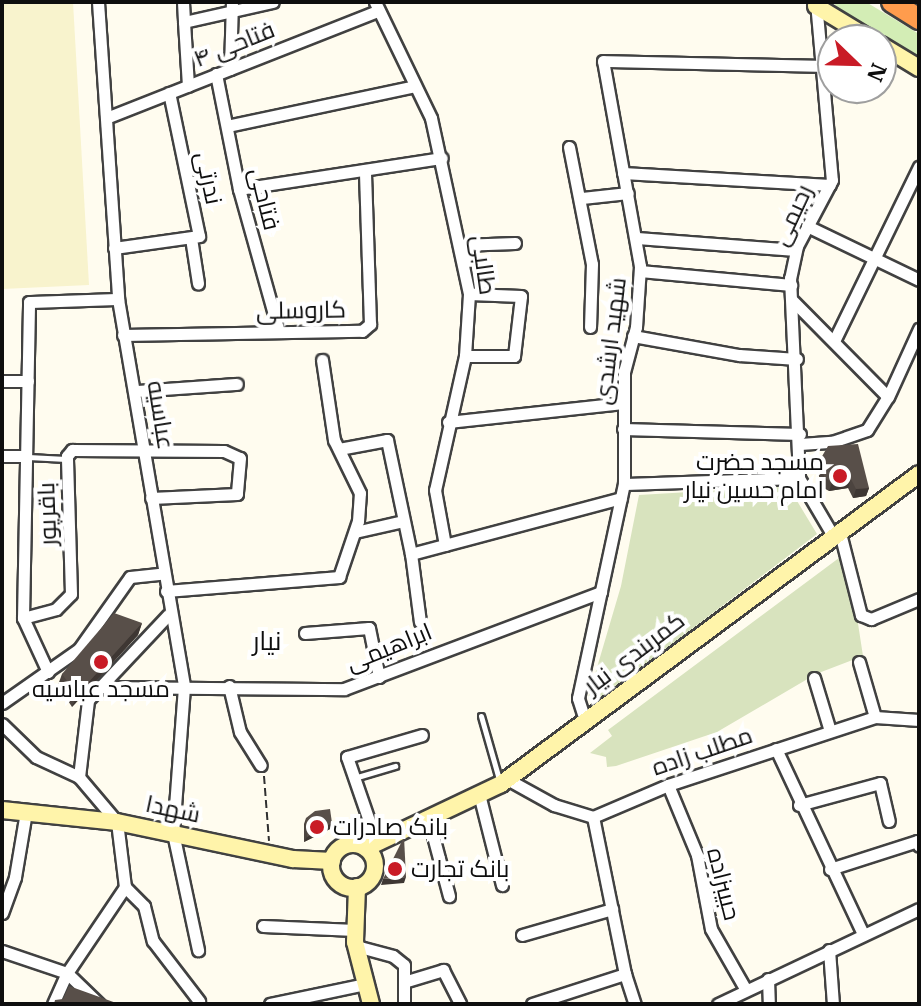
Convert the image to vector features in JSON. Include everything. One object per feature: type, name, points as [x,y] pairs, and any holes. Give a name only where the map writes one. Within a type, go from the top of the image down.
[{"type":"highway","points":[[892,2],[919,19]]},
{"type":"main road","points":[[816,4],[847,24]]},
{"type":"main road","points":[[897,55],[919,68]]},
{"type":"main road","name":"کمربندی نیار","points":[[371,844],[504,782],[836,531],[919,474]]},
{"type":"main road","name":"شهدا","points":[[2,810],[117,822],[269,855],[332,861]]},
{"type":"main road","points":[[371,844],[375,867],[369,880],[357,887],[337,881],[332,861],[346,845],[371,844]]},
{"type":"main road","points":[[357,887],[356,938],[371,1004]]},
{"type":"street","name":"عباسیه","points":[[98,2],[118,299],[136,391],[161,574],[184,687],[173,833],[198,950]]},
{"type":"street","points":[[183,2],[188,86]]},
{"type":"street","points":[[184,22],[232,8],[273,2]]},
{"type":"street","name":"رحیمی","points":[[816,4],[818,24]]},
{"type":"street","name":"فتاحی ۴","points":[[106,118],[377,6]]},
{"type":"street","name":"طالبی","points":[[377,6],[415,86],[442,158],[469,294],[465,356],[435,490],[445,545]]},
{"type":"street","points":[[230,69],[232,8]]},
{"type":"street","name":"شهید ارشدی","points":[[585,720],[578,698],[624,484],[624,372],[633,336],[640,271],[637,238],[603,61],[817,66]]},
{"type":"street","name":"فتاحی","points":[[216,74],[239,189],[279,332]]},
{"type":"street","points":[[227,126],[415,86]]},
{"type":"street","name":"ندرتی","points":[[114,248],[199,235],[169,93]]},
{"type":"street","name":"رحیمی","points":[[799,478],[797,359],[791,285],[796,250],[830,185],[824,104]]},
{"type":"street","points":[[569,147],[582,198],[592,264],[590,327]]},
{"type":"street","points":[[239,189],[442,158]]},
{"type":"street","points":[[834,341],[919,167]]},
{"type":"street","name":"کاروسلی","points":[[123,335],[362,331],[370,324],[365,170]]},
{"type":"street","points":[[623,173],[830,185]]},
{"type":"street","points":[[582,198],[628,193]]},
{"type":"street","points":[[807,226],[919,280]]},
{"type":"street","points":[[191,238],[198,283]]},
{"type":"street","points":[[637,238],[796,250]]},
{"type":"street","points":[[460,245],[515,243]]},
{"type":"street","points":[[640,271],[791,285]]},
{"type":"street","points":[[465,356],[514,356],[521,296],[469,294]]},
{"type":"street","points":[[48,672],[23,618],[22,456],[28,381],[29,302],[118,299]]},
{"type":"street","points":[[792,300],[888,397]]},
{"type":"street","points":[[623,429],[832,442],[867,430],[888,397],[919,329]]},
{"type":"street","points":[[633,336],[739,355],[797,359]]},
{"type":"street","points":[[166,591],[339,577],[355,532],[360,493],[339,449],[322,360]]},
{"type":"street","points":[[2,381],[28,381]]},
{"type":"street","points":[[136,391],[237,384]]},
{"type":"street","points":[[448,422],[623,403]]},
{"type":"street","points":[[339,449],[387,440],[411,554],[420,622]]},
{"type":"street","name":"باقرپور","points":[[23,618],[56,609],[71,594],[67,459],[79,449],[224,451],[240,458],[237,494],[151,498]]},
{"type":"street","points":[[2,456],[22,456]]},
{"type":"street","points":[[624,484],[799,478],[836,531],[861,615],[871,619],[919,599]]},
{"type":"street","points":[[411,554],[621,498]]},
{"type":"street","points":[[355,532],[403,521]]},
{"type":"street","points":[[2,703],[79,649],[130,577],[161,574]]},
{"type":"street","name":"ابراهیمی","points":[[103,687],[344,689],[463,640],[601,592]]},
{"type":"street","points":[[79,777],[88,700],[168,615]]},
{"type":"street","points":[[305,633],[369,628],[379,677]]},
{"type":"street","points":[[859,662],[875,717]]},
{"type":"street","points":[[814,678],[830,731]]},
{"type":"street","points":[[229,686],[240,732],[261,765]]},
{"type":"street","name":"مطلب زاده","points":[[593,817],[668,785],[875,717],[919,720]]},
{"type":"street","points":[[3,728],[36,757],[79,777],[117,822],[125,887],[144,906],[153,941],[199,1001]]},
{"type":"street","points":[[371,844],[347,757],[422,735]]},
{"type":"street","points":[[776,749],[799,805],[863,934]]},
{"type":"street","points":[[504,782],[554,805],[593,817],[625,974],[635,1004]]},
{"type":"street","points":[[799,805],[880,783],[889,821]]},
{"type":"street","name":"حبیبزاده","points":[[668,785],[697,855],[711,929],[746,990]]},
{"type":"street","points":[[479,794],[502,885]]},
{"type":"street","points":[[2,913],[15,877],[26,812]]},
{"type":"street","points":[[428,817],[449,896]]},
{"type":"street","points":[[830,869],[917,841],[919,846]]},
{"type":"street","points":[[53,1004],[67,973],[125,887]]},
{"type":"street","points":[[522,935],[612,909]]},
{"type":"street","points":[[718,1004],[919,909]]},
{"type":"street","points":[[263,926],[356,938],[393,956],[404,965],[407,981],[404,1004]]},
{"type":"street","points":[[829,950],[833,1004]]},
{"type":"street","points":[[2,951],[67,973],[99,1004]]},
{"type":"street","points":[[407,981],[443,970],[460,1004]]},
{"type":"street","points":[[532,1004],[625,974]]},
{"type":"street","points":[[768,979],[769,1004]]},
{"type":"street","points":[[270,1004],[366,984]]},
{"type":"lane","points":[[22,456],[67,459]]},
{"type":"lane","points":[[481,716],[504,782]]},
{"type":"lane","points":[[354,778],[395,766]]},
{"type":"path","points":[[261,765],[269,799],[269,855]]},
{"type":"shaded area","points":[[2,2],[73,2],[89,285],[2,289]]},
{"type":"green space","points":[[833,2],[866,2],[919,34],[919,61],[897,48],[897,24],[854,24]]},
{"type":"green space","points":[[788,486],[817,534],[593,704],[588,698],[621,586],[639,495]]},
{"type":"green space","points":[[847,552],[863,656],[816,674],[717,732],[616,766],[607,767],[606,757],[590,753],[612,736],[608,730]]},
{"type":"building","name":"مسجد حضرت امام حسین نیار","points":[[858,444],[869,488],[856,489],[851,479],[832,483],[824,477],[821,458],[828,446]]},
{"type":"building","name":"مسجد عباسیه","points":[[114,613],[142,623],[77,695],[62,674]]},
{"type":"building","name":"بانک صادرات","points":[[330,809],[332,823],[307,837],[306,818],[315,811]]},
{"type":"building","name":"بانک تجارت","points":[[404,837],[406,877],[383,879]]},
{"type":"building","points":[[69,986],[119,1004],[54,1004],[55,1000],[63,999]]},
{"type":"place","name":"مسجد حضرت امام حسین نیار","points":[[840,476]]},
{"type":"place","name":"مسجد عباسیه","points":[[101,662]]},
{"type":"place","name":"بانک صادرات","points":[[317,827]]},
{"type":"place","name":"بانک تجارت","points":[[395,869]]},
{"type":"district","name":"نیار","points":[[267,641]]}]
